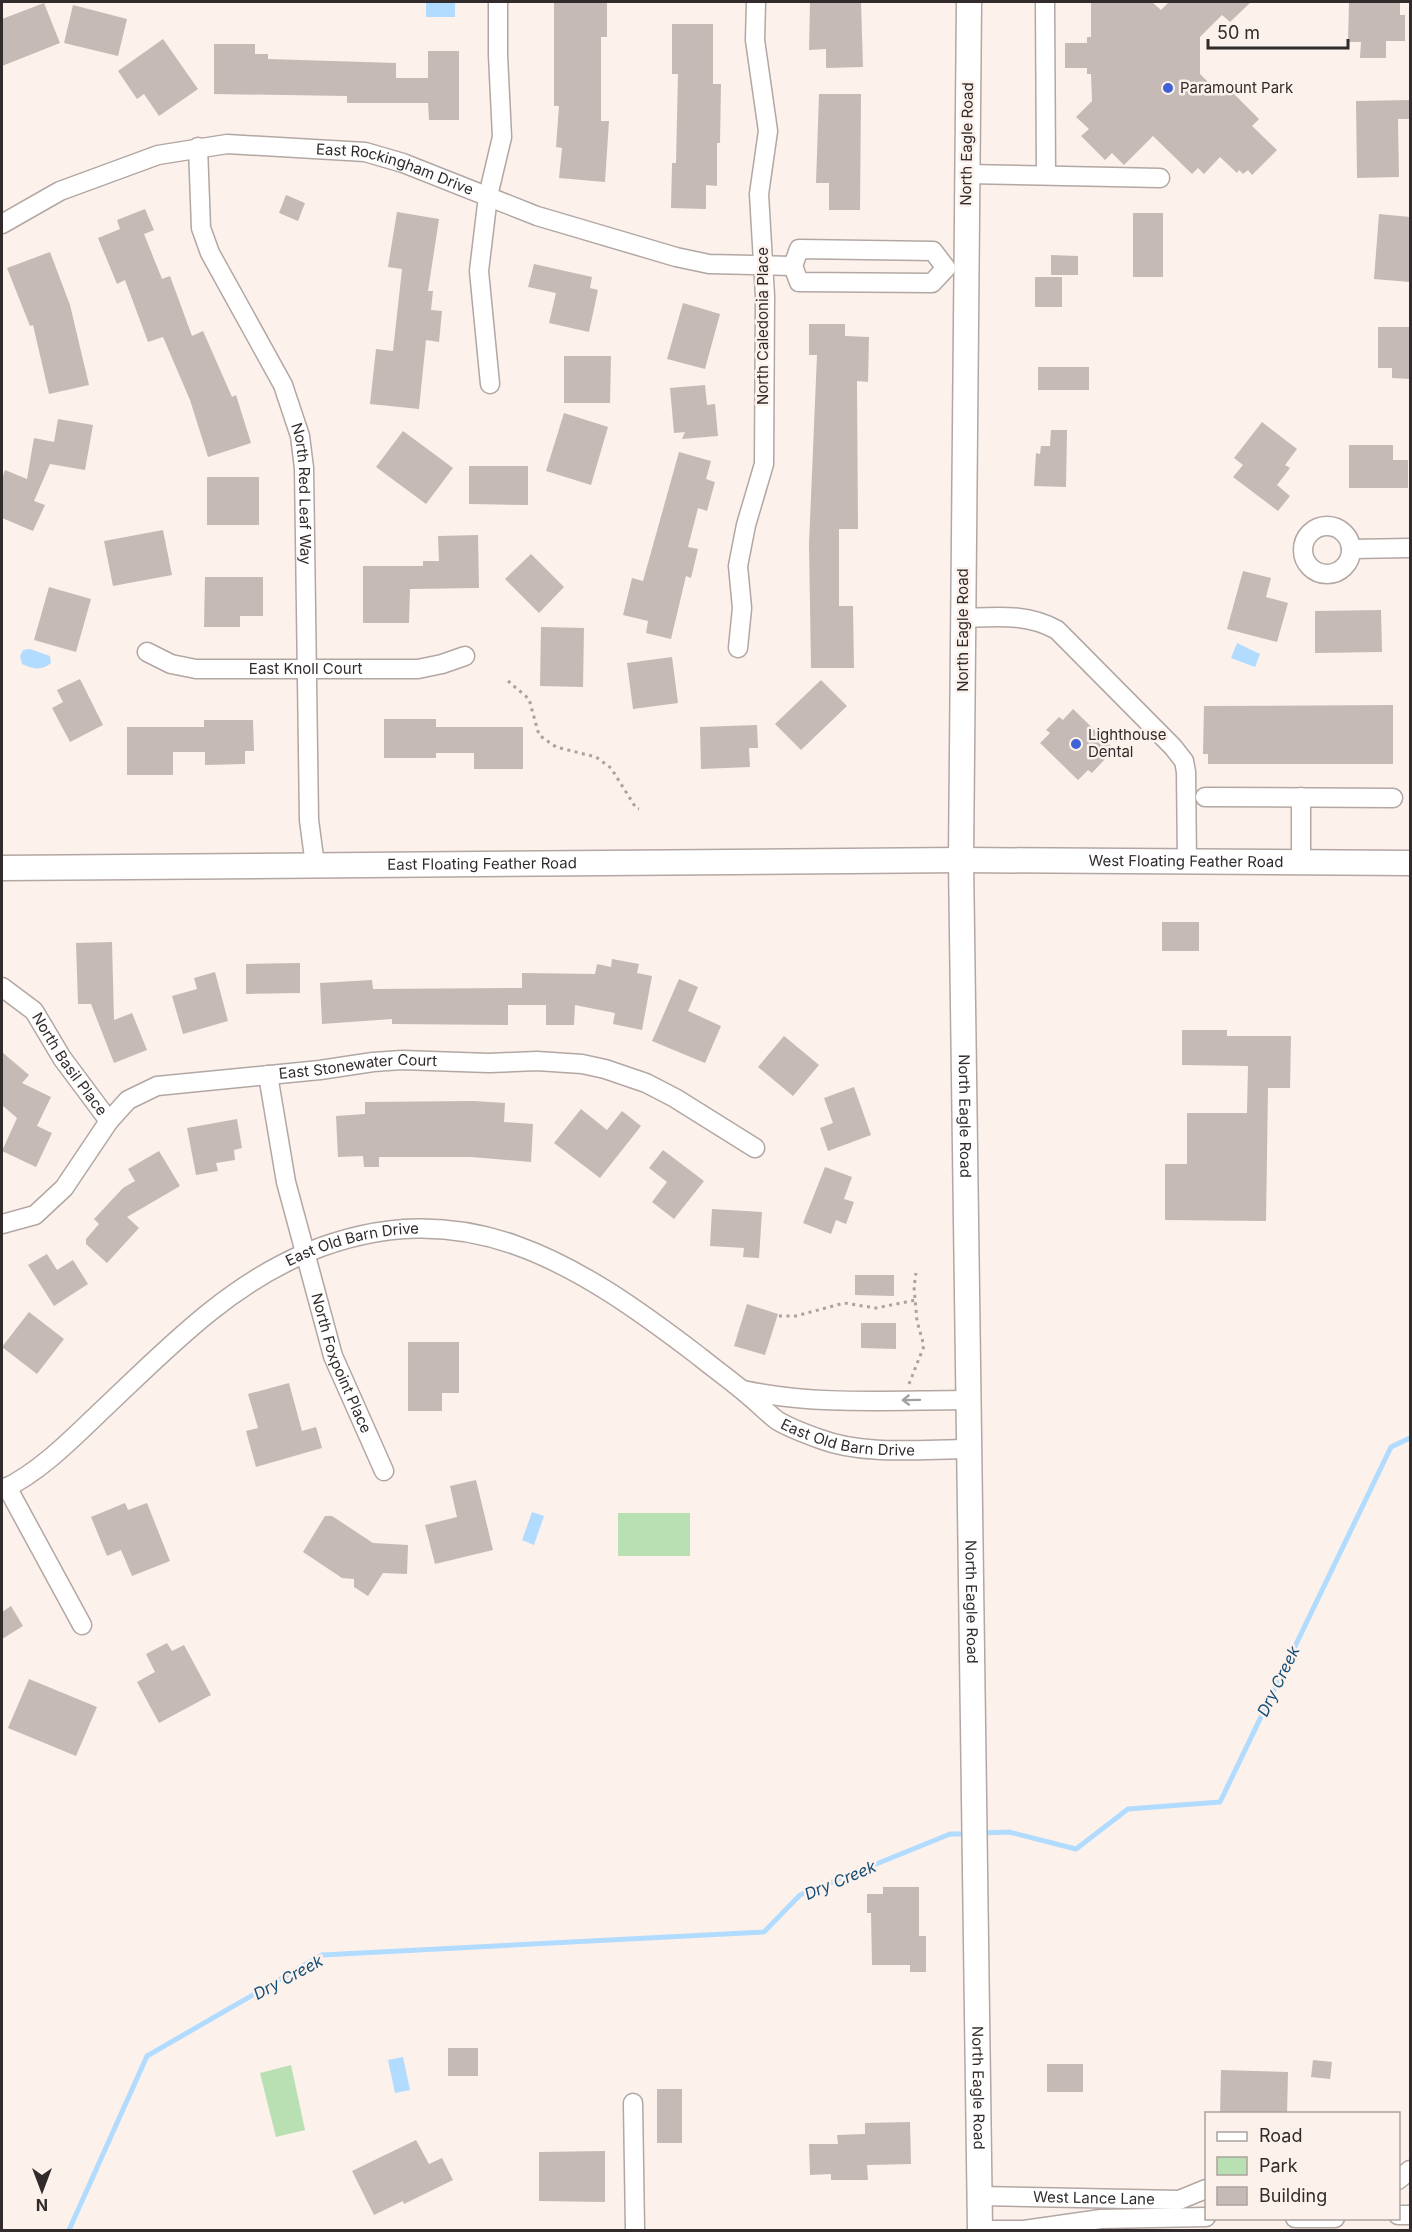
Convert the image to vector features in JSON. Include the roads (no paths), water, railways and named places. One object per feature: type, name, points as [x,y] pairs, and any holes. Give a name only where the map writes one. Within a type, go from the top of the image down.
[{"type":"main road","name":"North Eagle Road","points":[[969,2],[967,174],[956,268],[963,618],[961,860],[980,2230]]},
{"type":"main road","name":"West Floating Feather Road","points":[[961,860],[1410,864]]},
{"type":"main road","name":"East Floating Feather Road","points":[[2,868],[961,860]]},
{"type":"street","points":[[490,384],[479,271],[488,196],[502,137],[498,2]]},
{"type":"street","name":"North Caledonia Place","points":[[738,648],[742,608],[738,566],[746,525],[764,464],[764,266],[759,194],[768,131],[755,40],[756,2]]},
{"type":"street","points":[[1045,2],[1046,175]]},
{"type":"street","name":"East Rockingham Drive","points":[[2,224],[60,190],[158,155],[227,144],[365,152],[403,163],[537,216],[676,257],[709,264],[793,266]]},
{"type":"street","name":"North Red Leaf Way","points":[[198,147],[201,228],[210,253],[283,385],[300,436],[304,468],[309,820],[315,865]]},
{"type":"street","points":[[967,174],[1160,178]]},
{"type":"street","points":[[799,249],[933,250],[956,268],[932,283],[799,282],[793,266],[799,249]]},
{"type":"street","points":[[1351,549],[1410,548]]},
{"type":"street","points":[[963,618],[1027,618],[1043,622],[1056,630],[1173,747],[1184,761],[1186,772],[1186,862]]},
{"type":"street","name":"East Knoll Court","points":[[147,652],[171,664],[196,669],[418,669],[465,656]]},
{"type":"street","points":[[1204,797],[1393,798]]},
{"type":"street","points":[[1301,797],[1301,862]]},
{"type":"street","name":"North Basil Place","points":[[2,987],[34,1011],[62,1058],[109,1120]]},
{"type":"street","name":"East Stonewater Court","points":[[2,1224],[35,1215],[64,1188],[109,1120],[128,1100],[157,1086],[402,1060],[582,1064],[646,1083],[754,1148]]},
{"type":"street","name":"North Foxpoint Place","points":[[268,1075],[286,1182],[333,1356],[384,1471]]},
{"type":"street","name":"East Old Barn Drive","points":[[4,1489],[62,1448],[191,1327],[248,1283],[305,1253],[371,1235],[445,1228],[515,1243],[577,1271],[659,1326],[741,1389],[778,1421],[823,1440],[870,1449],[970,1449]]},
{"type":"street","name":"East Old Barn Drive","points":[[741,1389],[780,1398],[819,1401],[969,1400]]},
{"type":"street","points":[[4,1489],[82,1625]]},
{"type":"street","points":[[633,2103],[635,2230]]},
{"type":"street","name":"West Lance Lane","points":[[980,2196],[1179,2200],[1205,2189]]},
{"type":"street","points":[[980,2230],[1024,2230],[1101,2219],[1205,2217]]},
{"type":"water","points":[[426,3],[455,3],[455,17],[426,17]]},
{"type":"water","points":[[1237,643],[1260,654],[1255,667],[1231,658]]},
{"type":"water","points":[[30,649],[50,656],[51,663],[37,668],[22,664],[20,656],[23,650]]},
{"type":"water","points":[[532,1512],[544,1516],[534,1545],[522,1540]]},
{"type":"water","points":[[403,2057],[410,2090],[395,2093],[388,2060]]},
{"type":"waterway","name":"Dry Creek","points":[[980,1833],[1009,1832],[1076,1849],[1128,1809],[1220,1802],[1391,1447],[1410,1438]]},
{"type":"waterway","name":"Dry Creek","points":[[69,2230],[147,2056],[322,1955],[764,1932],[800,1895],[950,1834],[967,1834]]},
{"type":"place","name":"Paramount Park","points":[[1168,88]]},
{"type":"place","name":"Lighthouse Dental","points":[[1076,744]]}]
